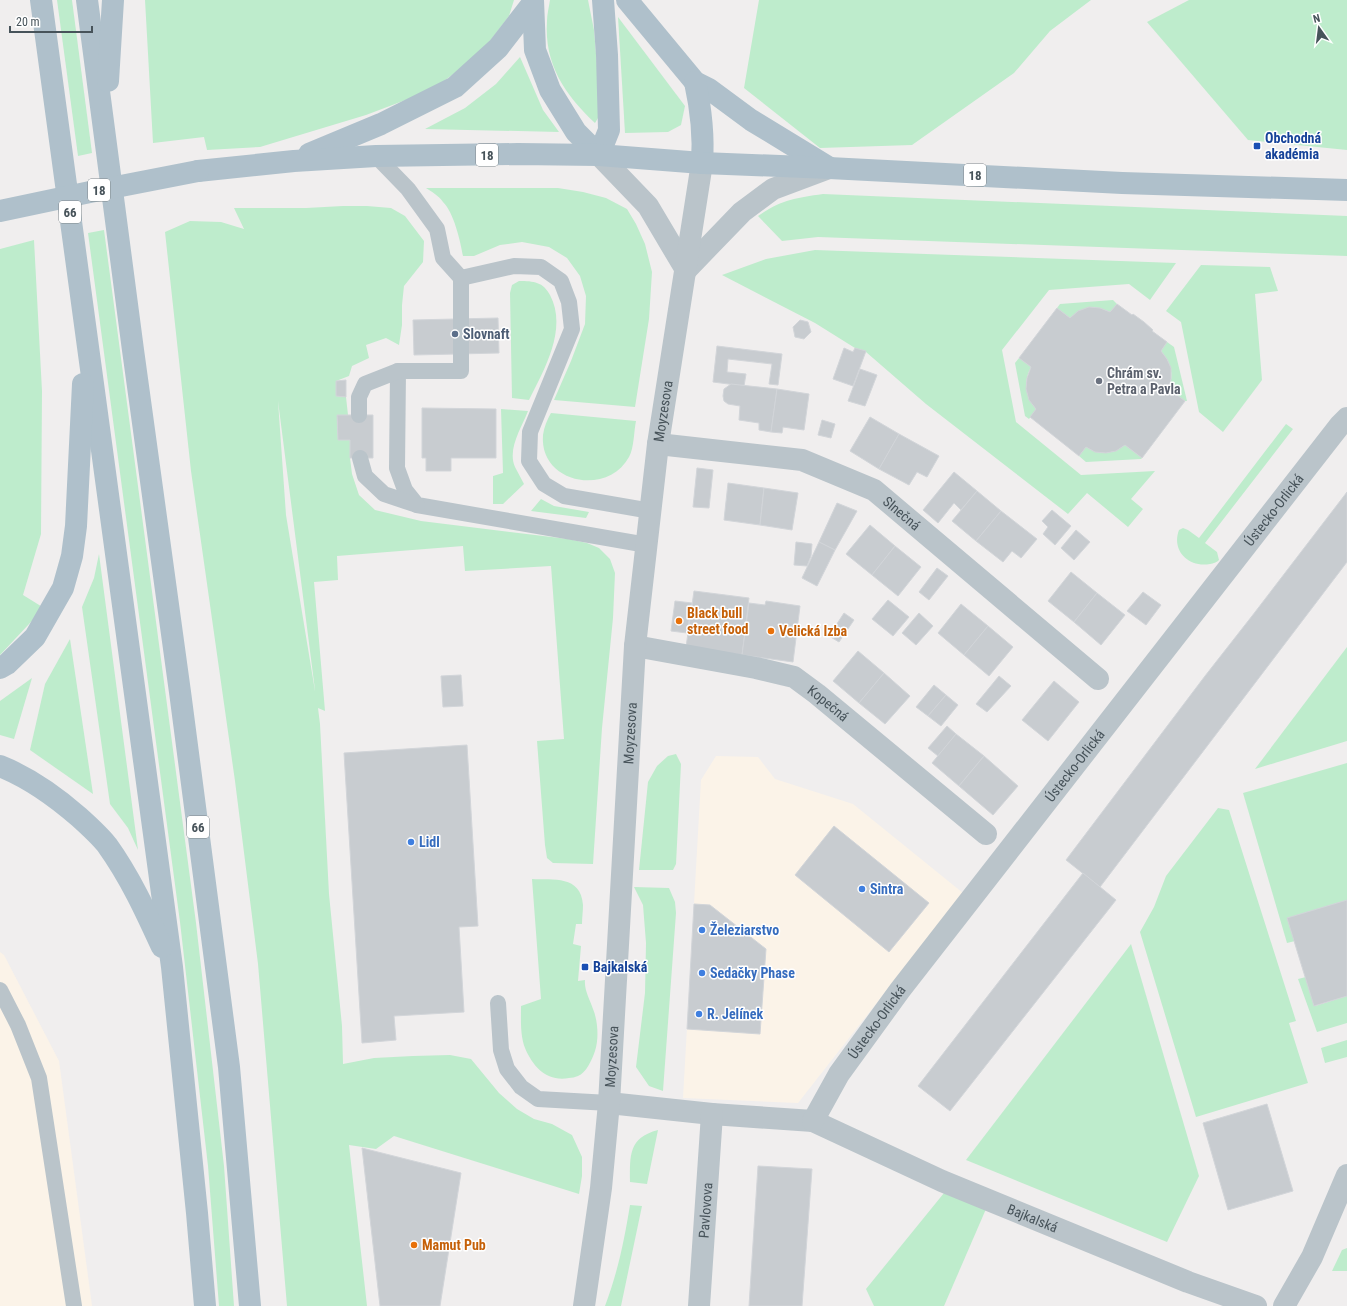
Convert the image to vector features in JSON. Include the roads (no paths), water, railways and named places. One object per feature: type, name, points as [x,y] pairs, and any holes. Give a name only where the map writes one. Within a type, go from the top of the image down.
[{"type":"main road","name":"66","points":[[41,0],[172,967],[205,1306]]},
{"type":"main road","name":"66","points":[[88,0],[133,350],[229,1067],[250,1306]]},
{"type":"main road","points":[[105,132],[113,0]]},
{"type":"main road","points":[[533,2],[535,50],[550,90],[576,132],[599,156],[609,130],[607,55],[603,0]]},
{"type":"main road","points":[[627,0],[695,82],[709,89],[752,120],[829,168]]},
{"type":"main road","points":[[294,161],[381,124],[455,87],[498,48],[533,2]]},
{"type":"main road","points":[[695,82],[700,103],[703,143],[702,163]]},
{"type":"main road","name":"18","points":[[0,211],[198,171],[294,161],[376,156],[518,154],[599,156],[702,163],[1122,183],[1347,190]]},
{"type":"main road","points":[[0,668],[7,664],[35,637],[63,588],[72,556],[76,526],[86,329]]},
{"type":"main road","points":[[0,766],[28,780],[54,796],[94,830],[106,844],[132,886],[172,967]]},
{"type":"street","points":[[599,156],[648,206],[686,270],[742,212],[773,188],[829,168]]},
{"type":"street","name":"Moyzesova","points":[[584,1306],[601,1188],[609,1103],[635,646],[658,444],[702,163]]},
{"type":"street","name":"Ústecko-Orlická","points":[[813,1121],[838,1074],[900,990],[1340,425],[1347,418]]},
{"type":"street","name":"Slnečná","points":[[658,444],[802,460],[874,490],[1098,679]]},
{"type":"street","name":"Kopečná","points":[[635,646],[756,668],[794,677],[817,694],[986,834]]},
{"type":"street","points":[[609,1103],[712,1114],[813,1121]]},
{"type":"street","name":"Pavlovova","points":[[699,1306],[712,1114]]},
{"type":"street","name":"Bajkalská","points":[[813,1121],[942,1181],[1188,1282],[1256,1306]]},
{"type":"street","points":[[1284,1306],[1312,1257],[1347,1175]]},
{"type":"lane","points":[[359,415],[359,397],[365,384],[398,371],[461,371],[461,278],[443,258],[437,229],[408,189],[376,156]]},
{"type":"lane","points":[[461,278],[514,266],[541,267],[560,281],[570,302],[572,328],[530,432],[530,461],[544,484],[564,496],[651,511]]},
{"type":"lane","points":[[398,371],[397,468],[405,490],[417,505]]},
{"type":"lane","points":[[360,458],[365,476],[384,494],[417,505],[647,544]]},
{"type":"lane","points":[[0,990],[18,1025],[39,1078],[74,1306]]},
{"type":"lane","points":[[498,1003],[501,1050],[507,1069],[521,1087],[538,1099],[609,1103]]},
{"type":"place","name":"Obchodná akadémia","points":[[1257,146]]},
{"type":"place","name":"Slovnaft","points":[[455,334]]},
{"type":"place","name":"Chrám sv. Petra a Pavla","points":[[1099,381]]},
{"type":"place","name":"Black bull street food","points":[[679,621]]},
{"type":"place","name":"Velická Izba","points":[[771,631]]},
{"type":"place","name":"Lidl","points":[[411,842]]},
{"type":"place","name":"Sintra","points":[[862,889]]},
{"type":"place","name":"Železiarstvo","points":[[702,930]]},
{"type":"place","name":"Bajkalská","points":[[585,967]]},
{"type":"place","name":"Sedačky Phase","points":[[702,973]]},
{"type":"place","name":"R. Jelínek","points":[[699,1014]]},
{"type":"place","name":"Mamut Pub","points":[[414,1245]]}]
